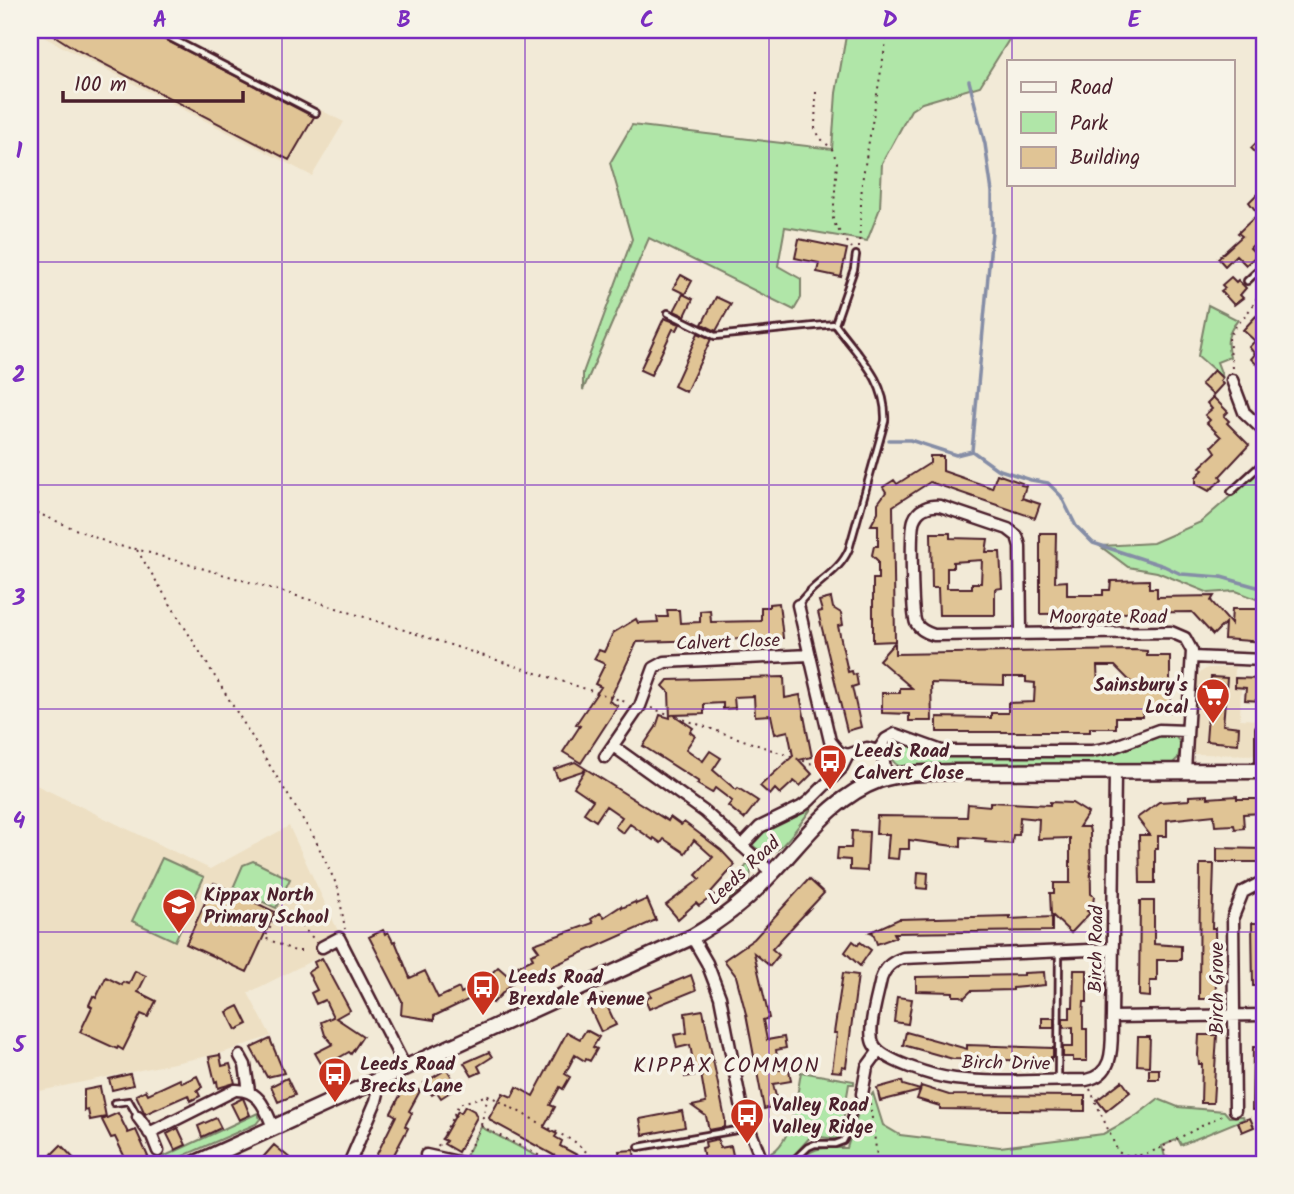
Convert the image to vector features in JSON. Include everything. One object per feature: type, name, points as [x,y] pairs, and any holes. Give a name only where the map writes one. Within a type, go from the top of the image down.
[{"type":"main road","name":"Leeds Road","points":[[194,1164],[692,937],[727,914],[772,873],[831,809],[861,788],[887,778],[907,774],[953,772],[1261,771]]},
{"type":"street","points":[[1232,380],[1244,412],[1264,431]]},
{"type":"street","name":"Moorgate Road","points":[[1021,633],[1020,546],[1017,536],[1008,529],[940,506],[932,505],[919,512],[912,526],[913,615],[920,628],[934,635],[1171,632],[1185,638],[1190,644],[1192,657]]},
{"type":"street","points":[[799,605],[827,733],[834,747],[848,755]]},
{"type":"street","name":"Calvert Close","points":[[605,757],[640,706],[654,668],[665,662],[809,656]]},
{"type":"street","points":[[1185,771],[1192,657],[1264,660]]},
{"type":"street","points":[[878,751],[886,739],[895,734],[942,751],[1092,751],[1113,747],[1159,730],[1187,731]]},
{"type":"street","points":[[613,746],[705,813],[772,873]]},
{"type":"street","points":[[742,846],[766,822],[801,807],[838,773],[848,755],[867,748],[878,751],[883,757],[887,778]]},
{"type":"street","name":"Birch Road","points":[[1115,772],[1112,1017],[1264,1015]]},
{"type":"street","name":"Birch Grove","points":[[1235,1110],[1234,917],[1243,892],[1264,881]]},
{"type":"street","points":[[692,937],[720,997],[742,1109],[763,1164]]},
{"type":"street","points":[[320,945],[339,938],[405,1067]]},
{"type":"street","points":[[866,1097],[867,1067],[878,1052],[871,1033],[881,979],[884,971],[895,961],[903,958],[1113,950]]},
{"type":"street","points":[[1086,1080],[1100,1075],[1109,1062],[1112,1017]]},
{"type":"street","name":"Birch Drive","points":[[878,1052],[896,1061],[956,1079],[1086,1080]]},
{"type":"street","points":[[240,1056],[245,1065],[249,1091]]},
{"type":"street","points":[[349,1164],[377,1097],[373,1082]]},
{"type":"street","points":[[149,1133],[235,1090],[249,1091],[260,1099],[273,1127]]},
{"type":"street","points":[[138,1117],[158,1151]]},
{"type":"street","points":[[429,1155],[459,1163]]},
{"type":"lane","points":[[155,30],[316,113]]},
{"type":"lane","points":[[835,324],[854,269],[856,255]]},
{"type":"lane","points":[[1247,281],[1264,265]]},
{"type":"lane","points":[[668,313],[715,336],[835,324]]},
{"type":"lane","points":[[799,605],[803,597],[834,572],[846,556],[885,421],[885,402],[874,374],[835,324]]},
{"type":"lane","points":[[1231,492],[1264,462]]},
{"type":"lane","points":[[1259,729],[1261,771]]},
{"type":"lane","points":[[1058,1080],[1059,951]]},
{"type":"lane","points":[[790,1164],[808,1147],[843,1141],[852,1114],[866,1097]]},
{"type":"lane","points":[[114,1103],[129,1101],[138,1117]]},
{"type":"lane","points":[[639,1147],[749,1128]]},
{"type":"path","points":[[856,255],[860,243],[862,182],[888,30]]},
{"type":"path","points":[[816,92],[815,128],[820,138],[832,149],[837,162],[833,219],[856,255]]},
{"type":"path","points":[[1232,380],[1229,338],[1252,307],[1264,284]]},
{"type":"path","points":[[1264,484],[1264,513]]},
{"type":"path","points":[[30,510],[113,545],[320,603],[838,773]]},
{"type":"path","points":[[136,550],[315,839],[338,888],[346,928],[339,938]]},
{"type":"path","points":[[301,951],[265,938],[279,910],[289,914],[320,945]]},
{"type":"path","points":[[1086,1080],[1118,1152],[1125,1155],[1140,1156],[1163,1147],[1226,1111],[1235,1110]]},
{"type":"path","points":[[459,1163],[481,1126],[488,1095]]},
{"type":"path","points":[[429,1155],[459,1104],[488,1095],[575,1142],[600,1164]]},
{"type":"path","points":[[866,1097],[878,1164]]},
{"type":"path","points":[[481,1126],[552,1162],[551,1164]]},
{"type":"path","points":[[1163,1147],[1170,1164]]},
{"type":"shaded area","points":[[30,30],[165,30],[344,122],[312,176]]},
{"type":"shaded area","points":[[1235,667],[1234,687],[1241,688],[1240,719],[1261,720],[1264,706],[1264,755],[1194,754],[1192,741],[1197,675],[1207,668]]},
{"type":"shaded area","name":"Kippax North Primary School","points":[[30,782],[210,869],[289,826],[338,931],[319,940],[325,954],[248,993],[271,1036],[222,1053],[30,1093]]},
{"type":"green space","points":[[847,30],[1015,30],[980,86],[922,103],[911,110],[882,163],[880,208],[867,241],[785,227],[778,266],[801,279],[801,298],[794,310],[649,238],[583,390],[583,373],[632,239],[610,163],[632,125],[832,149],[836,93]]},
{"type":"green space","points":[[1208,305],[1238,320],[1228,337],[1230,357],[1217,362],[1223,378],[1198,356]]},
{"type":"green space","points":[[1264,467],[1258,505],[1264,517],[1264,602],[1236,591],[1209,593],[1157,572],[1128,567],[1100,546],[1153,543],[1201,522]]},
{"type":"green space","points":[[1163,735],[1175,736],[1181,744],[1178,758],[1170,766],[903,768],[892,760],[891,754],[892,746],[901,741],[946,755],[1090,757]]},
{"type":"green space","points":[[810,806],[812,808],[798,826],[775,851],[768,853],[754,847],[752,842],[760,833]]},
{"type":"green space","points":[[162,858],[204,877],[175,941],[132,921]]},
{"type":"green space","points":[[253,861],[290,879],[276,908],[233,888],[243,865]]},
{"type":"green space","points":[[748,863],[751,870],[750,879],[729,900],[725,897]]},
{"type":"green space","points":[[801,1072],[854,1081],[854,1084],[849,1084],[840,1137],[837,1139],[811,1136],[786,1164],[773,1164],[771,1153],[784,1139],[789,1128]]},
{"type":"green space","points":[[873,1093],[883,1125],[900,1135],[1000,1147],[1103,1134],[1136,1116],[1158,1099],[1178,1107],[1224,1111],[1229,1117],[1243,1116],[1244,1119],[1181,1145],[1178,1139],[1162,1146],[1167,1164],[796,1164],[814,1151],[847,1148],[859,1110]]},
{"type":"green space","points":[[258,1113],[260,1119],[256,1124],[165,1164],[165,1156]]},
{"type":"green space","points":[[481,1127],[550,1163],[516,1164],[466,1156]]},
{"type":"building","points":[[58,30],[147,30],[314,117],[289,160],[77,50],[55,36]]},
{"type":"building","points":[[1258,141],[1264,148],[1258,155],[1251,148]]},
{"type":"building","points":[[1264,187],[1264,223],[1256,230],[1262,236],[1250,248],[1257,255],[1246,265],[1236,255],[1225,266],[1218,258],[1242,236],[1238,233],[1258,214],[1249,202]]},
{"type":"building","points":[[799,239],[847,249],[841,277],[817,272],[819,263],[795,258]]},
{"type":"building","points":[[681,275],[692,281],[685,294],[673,288]]},
{"type":"building","points":[[1231,277],[1246,288],[1240,295],[1243,298],[1234,305],[1221,291],[1225,288],[1222,285]]},
{"type":"building","points":[[683,294],[693,299],[685,316],[674,311]]},
{"type":"building","points":[[716,297],[731,304],[716,331],[702,324]]},
{"type":"building","points":[[1256,316],[1264,324],[1264,336],[1259,341],[1264,344],[1264,371],[1251,359],[1255,354],[1249,347],[1255,341],[1243,330]]},
{"type":"building","points":[[664,318],[680,324],[677,330],[673,329],[651,375],[640,370]]},
{"type":"building","points":[[698,333],[711,339],[686,392],[674,386]]},
{"type":"building","points":[[1214,370],[1222,378],[1220,381],[1223,384],[1213,395],[1201,384]]},
{"type":"building","points":[[1213,397],[1228,412],[1224,416],[1229,421],[1227,423],[1249,445],[1209,491],[1196,484],[1196,477],[1203,470],[1200,467],[1216,452],[1212,446],[1221,437],[1207,423],[1210,420],[1205,415],[1212,409],[1207,403]]},
{"type":"building","points":[[930,456],[943,456],[943,471],[992,488],[997,474],[1022,483],[1021,485],[1026,486],[1022,498],[1040,504],[1035,518],[930,482],[893,506],[895,641],[873,642],[873,579],[878,579],[878,561],[872,555],[874,546],[878,546],[878,525],[871,525],[878,512],[878,503],[886,492],[883,487],[894,480],[897,484],[930,463]]},
{"type":"building","points":[[931,533],[950,533],[950,538],[988,539],[986,552],[1000,552],[1002,588],[995,589],[995,615],[939,615],[938,588],[932,588]],"holes":[[[982,560],[981,583],[972,583],[972,588],[947,588],[947,568],[953,568],[953,562]]]},
{"type":"building","points":[[1040,533],[1056,533],[1055,582],[1067,581],[1067,595],[1103,595],[1103,590],[1110,590],[1111,581],[1149,580],[1149,588],[1157,588],[1157,597],[1214,596],[1211,601],[1231,624],[1232,609],[1264,609],[1264,642],[1224,639],[1225,623],[1213,635],[1192,612],[1040,614]]},
{"type":"building","points":[[831,598],[833,608],[841,613],[843,625],[838,626],[848,672],[856,674],[858,685],[852,687],[861,727],[847,731],[818,612],[822,611],[819,601]]},
{"type":"building","points":[[779,603],[783,638],[637,642],[609,701],[618,706],[581,763],[563,752],[580,726],[576,724],[601,687],[595,684],[605,664],[594,659],[599,650],[604,652],[613,633],[636,619],[638,623],[658,622],[657,617],[668,617],[667,610],[679,610],[680,623],[700,622],[700,611],[710,610],[711,622],[761,621],[761,607]]},
{"type":"building","points":[[895,642],[895,654],[1147,651],[1147,656],[1170,656],[1170,712],[1143,712],[1143,717],[1116,717],[1116,728],[1090,728],[1090,732],[937,732],[937,717],[991,718],[991,713],[1008,713],[1008,703],[1034,702],[1035,683],[1026,682],[1026,677],[1004,677],[1004,685],[931,683],[932,721],[909,721],[909,714],[882,713],[882,693],[900,693],[900,688],[912,688],[879,660]],"holes":[[[1097,666],[1115,666],[1135,686],[1098,687]]]},
{"type":"building","points":[[784,677],[785,698],[800,695],[812,757],[799,760],[812,774],[800,786],[794,781],[780,794],[775,789],[770,795],[760,786],[793,756],[788,731],[775,734],[771,715],[755,716],[754,696],[734,697],[735,708],[723,709],[723,703],[704,704],[704,714],[674,715],[693,728],[690,732],[695,736],[686,749],[703,761],[710,751],[721,758],[713,770],[736,790],[738,788],[758,801],[744,819],[728,806],[732,801],[715,788],[712,793],[643,746],[656,727],[660,715],[670,718],[669,692],[663,686],[668,680]]},
{"type":"building","points":[[1211,677],[1227,678],[1223,725],[1239,727],[1238,744],[1206,741]]},
{"type":"building","points":[[1235,678],[1264,679],[1264,699],[1245,700],[1246,688],[1235,687]]},
{"type":"building","points":[[575,762],[668,821],[670,817],[681,825],[684,822],[721,850],[735,865],[711,892],[714,895],[699,906],[696,903],[678,919],[666,905],[700,879],[696,875],[713,857],[694,840],[685,853],[664,839],[661,843],[654,838],[653,840],[630,824],[623,833],[615,827],[622,817],[606,806],[596,821],[584,813],[593,800],[574,787],[585,770],[558,779],[554,769]]},
{"type":"building","points":[[1208,795],[1208,798],[1237,796],[1237,799],[1264,799],[1264,813],[1243,814],[1244,828],[1235,829],[1234,825],[1215,826],[1214,815],[1167,820],[1167,836],[1158,836],[1158,848],[1155,848],[1155,883],[1140,883],[1139,835],[1150,835],[1137,818],[1159,802],[1189,800],[1189,796]]},
{"type":"building","points":[[990,802],[1050,805],[1050,802],[1072,803],[1088,813],[1079,827],[1089,827],[1090,832],[1093,904],[1087,911],[1090,913],[1071,933],[1051,914],[1050,893],[1054,893],[1054,883],[1070,883],[1070,838],[1038,839],[1039,819],[1020,817],[1019,835],[1013,835],[1012,844],[961,837],[961,847],[909,840],[909,849],[899,849],[898,859],[887,858],[889,834],[876,834],[877,816],[967,817],[968,804],[990,806]]},
{"type":"building","points":[[852,831],[869,832],[867,871],[850,870],[850,860],[837,859],[838,848],[851,848]]},
{"type":"building","points":[[1217,848],[1264,849],[1264,862],[1217,862]]},
{"type":"building","points":[[1200,864],[1214,864],[1212,928],[1215,928],[1216,999],[1199,999]]},
{"type":"building","points":[[918,872],[928,873],[927,889],[917,888]]},
{"type":"building","points":[[809,879],[824,893],[772,949],[779,955],[770,966],[754,953],[769,1018],[763,1020],[767,1040],[784,1037],[786,1048],[776,1050],[779,1070],[789,1069],[791,1081],[773,1084],[778,1105],[764,1109],[736,976],[724,960],[754,939]]},
{"type":"building","points":[[214,883],[275,912],[247,972],[186,944]]},
{"type":"building","points":[[647,899],[656,920],[524,979],[518,966],[533,959],[531,954],[539,951],[534,944],[593,923],[591,919],[600,913],[604,917],[621,906],[622,908]]},
{"type":"building","points":[[1140,901],[1154,901],[1154,944],[1181,946],[1181,960],[1157,960],[1157,981],[1150,981],[1150,997],[1139,996]]},
{"type":"building","points":[[1010,916],[1010,919],[1052,917],[1052,931],[894,933],[896,937],[877,944],[870,932],[899,919]]},
{"type":"building","points":[[1252,923],[1264,923],[1263,986],[1253,986]]},
{"type":"building","points":[[383,930],[395,941],[410,978],[425,971],[438,998],[459,988],[461,993],[465,991],[472,998],[434,1016],[434,1020],[401,1015],[402,1001],[369,937]]},
{"type":"building","points":[[853,941],[858,945],[860,942],[871,950],[860,966],[845,952]]},
{"type":"building","points":[[322,958],[350,1010],[336,1018],[363,1036],[351,1054],[349,1052],[323,1067],[315,1053],[333,1044],[325,1035],[321,1022],[333,1017],[325,1000],[316,1004],[311,993],[317,990],[308,972],[316,967],[314,962]]},
{"type":"building","points":[[498,967],[514,981],[493,1003],[476,988]]},
{"type":"building","points":[[1074,970],[1087,970],[1087,1002],[1084,1002],[1083,1029],[1087,1029],[1087,1061],[1073,1061],[1073,1057],[1063,1057],[1063,1047],[1073,1047],[1073,1027],[1063,1028],[1063,1018],[1070,1018],[1070,1007],[1073,1007]]},
{"type":"building","points":[[135,971],[146,976],[138,992],[156,1001],[148,1017],[141,1014],[123,1050],[80,1032],[92,1007],[89,1005],[93,996],[96,998],[106,977],[122,985],[123,982],[129,984]]},
{"type":"building","points":[[1044,972],[1045,985],[1013,990],[971,991],[964,998],[953,996],[953,992],[916,991],[916,977],[1024,975]]},
{"type":"building","points":[[843,973],[858,975],[846,1067],[842,1066],[841,1072],[832,1071],[837,1033],[834,1033]]},
{"type":"building","points":[[691,975],[696,990],[649,1009],[645,999],[651,996],[649,992]]},
{"type":"building","points":[[602,995],[616,1025],[601,1032],[587,1002]]},
{"type":"building","points":[[897,997],[912,999],[908,1024],[894,1022]]},
{"type":"building","points":[[239,1006],[248,1024],[236,1030],[227,1012]]},
{"type":"building","points":[[703,1010],[725,1119],[725,1127],[709,1130],[706,1116],[692,1106],[706,1103],[701,1074],[685,1077],[684,1067],[694,1066],[690,1045],[677,1048],[674,1035],[687,1033],[685,1013]]},
{"type":"building","points":[[1042,1018],[1054,1018],[1054,1028],[1042,1028]]},
{"type":"building","points":[[586,1030],[599,1037],[593,1047],[597,1049],[590,1061],[575,1055],[565,1074],[570,1077],[563,1089],[560,1087],[550,1105],[555,1107],[544,1127],[557,1134],[555,1137],[562,1141],[560,1146],[594,1164],[553,1164],[557,1157],[489,1118],[503,1093],[512,1097],[517,1087],[533,1096],[567,1032],[580,1039]]},
{"type":"building","points":[[906,1032],[967,1049],[967,1045],[1053,1048],[1053,1057],[1051,1061],[953,1059],[903,1045]]},
{"type":"building","points":[[1199,1035],[1217,1035],[1213,1103],[1201,1103],[1202,1064],[1199,1064],[1198,1055]]},
{"type":"building","points":[[1138,1037],[1150,1037],[1149,1066],[1137,1065]]},
{"type":"building","points":[[270,1039],[284,1073],[267,1077],[251,1048]]},
{"type":"building","points":[[1253,1047],[1262,1047],[1264,1110],[1252,1110]]},
{"type":"building","points":[[489,1052],[492,1057],[478,1066],[481,1072],[472,1076],[464,1063]]},
{"type":"building","points":[[220,1055],[222,1066],[230,1064],[235,1083],[218,1088],[209,1057]]},
{"type":"building","points":[[447,1069],[455,1089],[441,1098],[437,1092],[432,1095],[424,1083]]},
{"type":"building","points":[[1149,1069],[1159,1069],[1159,1079],[1149,1079]]},
{"type":"building","points":[[130,1074],[133,1085],[112,1090],[109,1079]]},
{"type":"building","points":[[197,1076],[202,1087],[197,1090],[200,1096],[190,1101],[188,1095],[145,1114],[136,1095],[146,1090],[148,1094],[180,1079],[182,1083]]},
{"type":"building","points":[[287,1078],[295,1095],[278,1102],[271,1086]]},
{"type":"building","points":[[902,1081],[903,1085],[920,1090],[921,1086],[949,1095],[1085,1096],[1085,1111],[940,1109],[940,1106],[917,1099],[920,1091],[880,1101],[877,1088]]},
{"type":"building","points":[[1122,1081],[1130,1092],[1106,1111],[1097,1100]]},
{"type":"building","points":[[406,1084],[420,1091],[409,1111],[412,1113],[405,1126],[408,1128],[389,1164],[372,1164],[396,1116],[391,1113]]},
{"type":"building","points":[[100,1087],[106,1117],[90,1120],[88,1110],[84,1111],[84,1090]]},
{"type":"building","points":[[243,1098],[250,1115],[239,1120],[231,1104]]},
{"type":"building","points":[[465,1106],[474,1111],[477,1117],[458,1152],[444,1144],[446,1141],[442,1139],[458,1111],[461,1113]]},
{"type":"building","points":[[682,1111],[685,1127],[643,1135],[640,1119]]},
{"type":"building","points":[[118,1113],[128,1133],[136,1130],[150,1161],[128,1164],[115,1137],[111,1138],[102,1120]]},
{"type":"building","points":[[216,1118],[221,1128],[202,1137],[198,1126]]},
{"type":"building","points":[[1250,1118],[1254,1127],[1242,1132],[1238,1122]]},
{"type":"building","points":[[178,1128],[186,1145],[175,1150],[167,1134]]},
{"type":"building","points":[[718,1139],[720,1148],[731,1146],[735,1164],[705,1164],[702,1148],[706,1147],[705,1142]]},
{"type":"building","points":[[61,1145],[79,1164],[52,1164],[58,1159],[52,1154]]},
{"type":"building","points":[[274,1145],[297,1164],[257,1164]]},
{"type":"building","points":[[634,1150],[635,1164],[620,1164],[619,1151]]},
{"type":"waterway","points":[[969,81],[985,144],[992,192],[992,232],[972,451]]},
{"type":"waterway","points":[[889,440],[910,440],[956,455],[972,451]]},
{"type":"waterway","points":[[972,451],[997,469],[1048,483],[1061,496],[1076,526],[1093,543],[1181,574],[1221,577],[1264,589]]},
{"type":"place","name":"Sainsbury's Local","points":[[1213,725]]},
{"type":"place","name":"Leeds Road Calvert Close","points":[[830,791]]},
{"type":"place","name":"Kippax North Primary School","points":[[179,935]]},
{"type":"place","name":"Leeds Road Brexdale Avenue","points":[[483,1017]]},
{"type":"place","name":"Leeds Road Brecks Lane","points":[[335,1104]]},
{"type":"place","name":"Valley Road Valley Ridge","points":[[747,1145]]},
{"type":"district","name":"KIPPAX COMMON","points":[[727,1065]]}]
